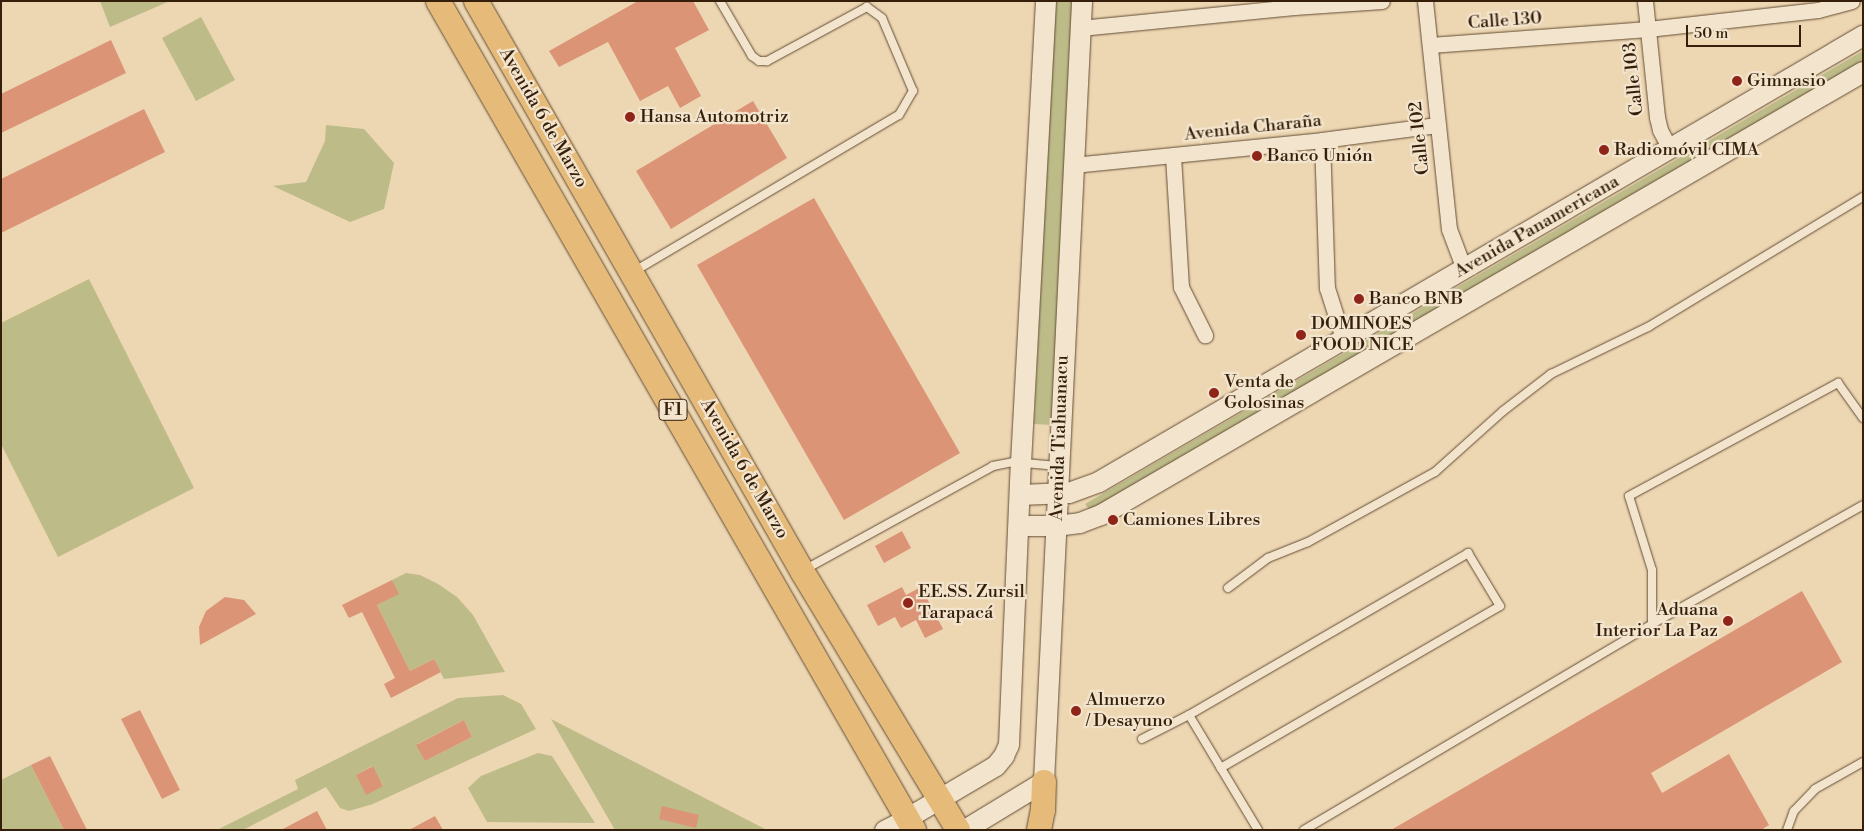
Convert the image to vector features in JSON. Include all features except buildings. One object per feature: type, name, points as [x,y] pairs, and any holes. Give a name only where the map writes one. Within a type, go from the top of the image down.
[{"type":"highway","name":"Avenida 6 de Marzo","points":[[438,1],[911,824]]},
{"type":"highway","name":"Avenida 6 de Marzo","points":[[476,1],[802,571],[958,830]]},
{"type":"highway","points":[[1039,830],[1043,810],[1044,782]]},
{"type":"main road","name":"Avenida Tiahuanacu","points":[[911,824],[940,799],[996,766],[1004,756],[1009,745],[1021,463],[1046,1]]},
{"type":"main road","name":"Avenida Tiahuanacu","points":[[1044,782],[1082,1]]},
{"type":"main road","name":"Avenida Panamericana","points":[[1020,495],[1057,495],[1084,489],[1099,482],[1863,36]]},
{"type":"main road","name":"Avenida Panamericana","points":[[1019,526],[1056,526],[1080,522],[1101,515],[1863,72]]},
{"type":"main road","points":[[965,830],[1044,782]]},
{"type":"street","points":[[1080,28],[1294,4],[1382,1]]},
{"type":"street","name":"Calle 102","points":[[1425,1],[1449,229],[1464,269]]},
{"type":"street","name":"Calle 103","points":[[1645,1],[1657,117],[1660,130],[1670,149]]},
{"type":"street","name":"Calle 130","points":[[1430,45],[1648,29],[1818,10],[1852,1]]},
{"type":"street","name":"Avenida Charaña","points":[[1073,166],[1322,140],[1437,125]]},
{"type":"street","points":[[1322,140],[1327,288],[1343,338]]},
{"type":"street","points":[[1173,156],[1181,287],[1205,335]]},
{"type":"street","points":[[884,830],[911,824]]},
{"type":"lane","points":[[631,273],[899,115],[913,91],[882,18],[867,7],[767,61],[759,61],[752,56],[720,1]]},
{"type":"lane","points":[[1228,588],[1268,558],[1308,542],[1435,472],[1503,411],[1551,374],[1648,327],[1863,197]]},
{"type":"lane","points":[[1652,624],[1652,570],[1629,496],[1838,383],[1863,418]]},
{"type":"lane","points":[[802,571],[993,466],[1013,462],[1058,466]]},
{"type":"lane","points":[[1304,830],[1652,624],[1863,505]]},
{"type":"lane","points":[[1142,739],[1189,715],[1468,554],[1500,606],[1220,768]]},
{"type":"lane","points":[[1189,715],[1258,830]]},
{"type":"lane","points":[[1787,830],[1794,811],[1815,789],[1863,762]]},
{"type":"shaded area","points":[[100,1],[170,1],[110,27]]},
{"type":"shaded area","points":[[1055,1],[1073,1],[1052,425],[1034,424]]},
{"type":"shaded area","points":[[201,17],[235,80],[196,101],[162,38]]},
{"type":"shaded area","points":[[1863,51],[1863,62],[1091,512],[1085,504]]},
{"type":"shaded area","points":[[326,125],[364,129],[394,163],[384,209],[350,222],[273,186],[306,182],[325,141]]},
{"type":"shaded area","points":[[89,279],[194,488],[58,557],[1,444],[1,323]]},
{"type":"shaded area","points":[[406,573],[420,575],[457,597],[473,615],[505,672],[444,679],[434,659],[410,671],[377,605],[398,594],[392,580]]},
{"type":"shaded area","points":[[503,695],[521,704],[536,729],[373,804],[349,811],[340,808],[326,787],[243,830],[217,830],[298,789],[295,780],[458,698]],"holes":[[[464,720],[472,737],[425,761],[417,744]],[[372,766],[383,785],[366,794],[356,775]]]},
{"type":"shaded area","points":[[551,719],[765,829],[615,830]]},
{"type":"shaded area","points":[[538,753],[552,756],[595,823],[487,822],[468,788],[481,776]]},
{"type":"shaded area","points":[[31,765],[64,830],[1,830],[1,780]]},
{"type":"place","name":"Gimnasio","points":[[1737,81]]},
{"type":"place","name":"Hansa Automotriz","points":[[630,117]]},
{"type":"place","name":"Radiomóvil CIMA","points":[[1604,150]]},
{"type":"place","name":"Banco Unión","points":[[1257,156]]},
{"type":"place","name":"Banco BNB","points":[[1359,299]]},
{"type":"place","name":"DOMINOES FOOD NICE","points":[[1301,335]]},
{"type":"place","name":"Venta de Golosinas","points":[[1214,393]]},
{"type":"place","name":"Camiones Libres","points":[[1113,520]]},
{"type":"place","name":"EE.SS. Zursil Tarapacá","points":[[908,603]]},
{"type":"place","name":"Aduana Interior La Paz","points":[[1728,621]]},
{"type":"place","name":"Almuerzo / Desayuno","points":[[1076,711]]}]
